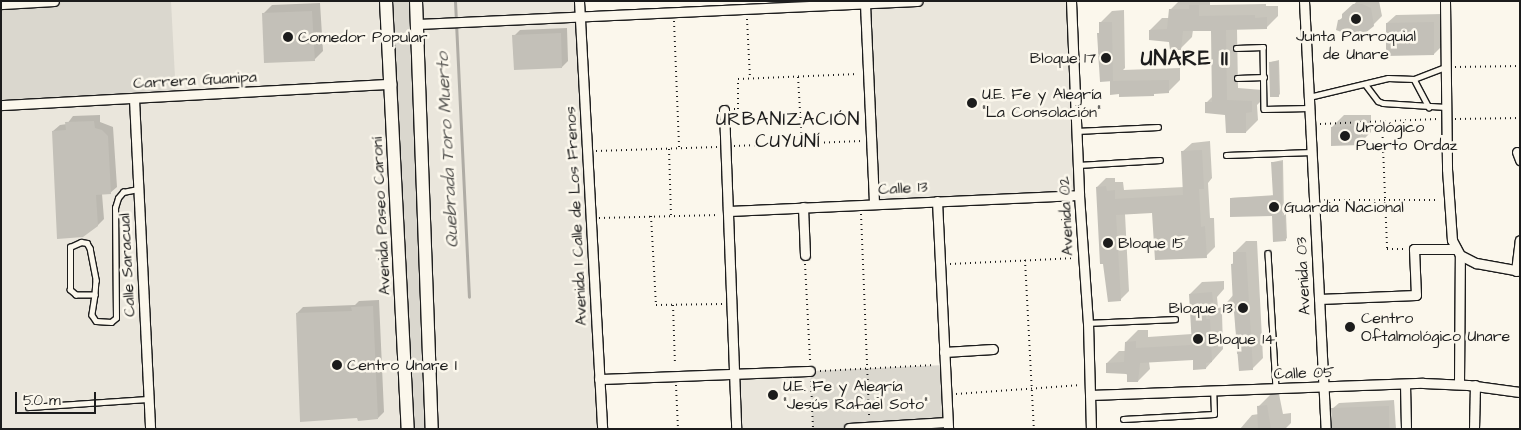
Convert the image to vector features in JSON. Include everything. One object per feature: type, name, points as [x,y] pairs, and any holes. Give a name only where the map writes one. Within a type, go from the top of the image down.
[{"type":"street","points":[[1,4],[54,1]]},
{"type":"street","name":"Avenida Paseo Caroní","points":[[386,1],[408,429]]},
{"type":"street","points":[[416,1],[432,429]]},
{"type":"street","name":"Avenida 1 Calle de Los Frenos","points":[[580,1],[602,429]]},
{"type":"street","points":[[417,24],[580,17],[789,4],[865,4],[917,1]]},
{"type":"street","name":"Avenida 02","points":[[1071,1],[1079,195],[1088,323],[1092,429]]},
{"type":"street","name":"Avenida 03","points":[[1304,1],[1326,429]]},
{"type":"street","points":[[1445,1],[1450,228],[1458,252],[1459,384]]},
{"type":"street","points":[[865,4],[874,204]]},
{"type":"street","name":"Carrera Guanipa","points":[[1,105],[391,84]]},
{"type":"street","name":"Calle Saracual","points":[[134,99],[150,429]]},
{"type":"street","points":[[724,110],[736,429]]},
{"type":"street","name":"Calle 13","points":[[728,211],[1079,195]]},
{"type":"street","points":[[849,428],[948,425],[937,201]]},
{"type":"street","points":[[802,207],[805,256]]},
{"type":"street","points":[[1319,299],[1416,295],[1414,250],[1458,252],[1476,263],[1518,271],[1520,240]]},
{"type":"street","points":[[944,352],[993,349]]},
{"type":"street","points":[[599,379],[810,371]]},
{"type":"street","points":[[1406,384],[1406,429]]},
{"type":"street","name":"Calle 05","points":[[1090,395],[1406,384],[1475,385],[1520,392]]},
{"type":"street","points":[[1474,429],[1475,385]]},
{"type":"lane","points":[[1236,48],[1264,47],[1264,109],[1310,108]]},
{"type":"lane","points":[[1309,97],[1366,85],[1388,78],[1414,78],[1446,67]]},
{"type":"lane","points":[[1237,78],[1264,77]]},
{"type":"lane","points":[[1414,78],[1429,106]]},
{"type":"lane","points":[[1366,85],[1378,101],[1383,103],[1446,107]]},
{"type":"lane","points":[[1076,131],[1158,126]]},
{"type":"lane","points":[[1226,155],[1312,152]]},
{"type":"lane","points":[[1078,164],[1160,160]]},
{"type":"lane","points":[[95,295],[76,295],[70,290],[70,247],[82,242],[90,248],[96,280],[95,295],[92,315],[96,321],[112,322],[116,318],[115,208],[118,198],[123,192],[138,189]]},
{"type":"lane","points":[[1268,253],[1276,389]]},
{"type":"lane","points":[[1088,323],[1176,319]]},
{"type":"lane","points":[[1123,419],[1214,414],[1213,391]]},
{"type":"lane","points":[[28,407],[149,399]]},
{"type":"path","points":[[747,8],[750,79]]},
{"type":"path","points":[[674,11],[679,148]]},
{"type":"path","points":[[1446,67],[1520,66]]},
{"type":"path","points":[[724,110],[738,108],[738,80],[868,74]]},
{"type":"path","points":[[798,77],[802,144]]},
{"type":"path","points":[[1310,124],[1520,118]]},
{"type":"path","points":[[1382,122],[1387,250],[1414,250]]},
{"type":"path","points":[[588,152],[871,141]]},
{"type":"path","points":[[669,149],[672,216]]},
{"type":"path","points":[[1314,200],[1449,200]]},
{"type":"path","points":[[860,205],[870,426]]},
{"type":"path","points":[[592,218],[718,215],[728,211]]},
{"type":"path","points":[[651,216],[656,305],[732,304]]},
{"type":"path","points":[[805,256],[812,429]]},
{"type":"path","points":[[940,264],[1083,257]]},
{"type":"path","points":[[1025,260],[1034,429]]},
{"type":"path","points":[[672,305],[678,429]]},
{"type":"path","points":[[810,371],[945,365]]},
{"type":"path","points":[[946,394],[1032,390],[1089,384]]},
{"type":"shaded area","points":[[1,1],[386,1],[408,429],[1,429]]},
{"type":"shaded area","points":[[54,1],[171,1],[176,97],[1,105],[1,4]]},
{"type":"shaded area","points":[[386,1],[416,1],[432,429],[408,429]]},
{"type":"shaded area","points":[[416,1],[579,1],[602,429],[432,429]]},
{"type":"shaded area","name":"U.E. Fe y Alegría \"La Consolación\"","points":[[917,1],[1071,1],[1079,195],[874,204],[865,4]]},
{"type":"shaded area","points":[[945,365],[947,422],[863,429],[813,429],[810,371]]},
{"type":"shaded area","name":"U.E. Fe y Alegría \"Jesús Rafael Soto\"","points":[[810,371],[813,429],[736,429],[734,374]]},
{"type":"building","name":"Junta Parroquial de Unare","points":[[1353,4],[1362,4],[1371,8],[1374,26],[1364,34],[1360,31],[1352,36],[1336,30],[1338,20],[1342,19],[1342,14]]},
{"type":"building","points":[[1189,5],[1199,5],[1199,16],[1255,15],[1255,18],[1267,17],[1267,29],[1226,30],[1227,100],[1252,101],[1252,112],[1246,113],[1246,133],[1226,133],[1225,115],[1205,113],[1205,102],[1212,102],[1211,31],[1183,31],[1181,50],[1170,50],[1169,42],[1149,40],[1149,30],[1167,29],[1169,9],[1189,9]]},
{"type":"building","name":"Comedor Popular","points":[[312,11],[315,61],[264,63],[262,13]]},
{"type":"building","points":[[1099,22],[1112,22],[1113,81],[1100,82],[1097,33],[1099,33]]},
{"type":"building","points":[[1434,22],[1434,55],[1386,56],[1386,23]]},
{"type":"building","points":[[561,33],[562,68],[514,70],[512,35]]},
{"type":"building","points":[[1278,61],[1279,97],[1270,97],[1269,62]]},
{"type":"building","points":[[1169,80],[1169,93],[1154,94],[1154,96],[1119,97],[1119,94],[1110,95],[1110,81]]},
{"type":"building","points":[[94,121],[95,128],[102,130],[108,136],[111,194],[96,195],[98,226],[83,237],[57,239],[52,131],[66,130],[65,122]]},
{"type":"building","name":"Urológico Puerto Ordaz","points":[[1360,126],[1360,145],[1331,146],[1331,127]]},
{"type":"building","name":"Bloque 15","points":[[1202,150],[1204,189],[1199,189],[1201,227],[1205,226],[1207,258],[1155,260],[1152,213],[1116,215],[1121,301],[1108,302],[1103,264],[1100,264],[1096,187],[1106,186],[1107,191],[1115,190],[1115,199],[1183,195],[1181,151]]},
{"type":"building","points":[[1271,162],[1282,162],[1282,216],[1285,216],[1286,241],[1273,242],[1272,216],[1230,217],[1230,198],[1273,196]]},
{"type":"building","name":"Bloque 13","points":[[1233,252],[1246,252],[1253,370],[1239,371],[1234,312],[1222,313],[1222,305],[1233,304],[1231,264],[1233,264]]},
{"type":"building","name":"Bloque 14","points":[[1212,292],[1213,302],[1205,303],[1206,319],[1210,319],[1212,362],[1206,363],[1206,369],[1193,370],[1193,360],[1140,363],[1138,382],[1127,382],[1127,374],[1106,373],[1106,363],[1124,362],[1125,342],[1136,341],[1136,348],[1192,345],[1189,294]]},
{"type":"building","name":"Centro Unare I","points":[[373,306],[378,419],[358,421],[357,418],[300,422],[296,313],[352,311],[351,307]]},
{"type":"building","points":[[1267,405],[1271,429],[1258,429],[1257,406]]},
{"type":"building","points":[[1389,406],[1389,429],[1332,429],[1331,408]]},
{"type":"waterway","name":"Quebrada Toro Muerto","points":[[455,1],[469,297]]},
{"type":"place","name":"Junta Parroquial de Unare","points":[[1356,19]]},
{"type":"place","name":"Comedor Popular","points":[[288,37]]},
{"type":"place","name":"Bloque 17","points":[[1106,58]]},
{"type":"place","name":"U.E. Fe y Alegría \"La Consolación\"","points":[[972,103]]},
{"type":"place","name":"Urológico Puerto Ordaz","points":[[1345,136]]},
{"type":"place","name":"Guardia Nacional","points":[[1274,207]]},
{"type":"place","name":"Bloque 15","points":[[1108,243]]},
{"type":"place","name":"Bloque 13","points":[[1243,308]]},
{"type":"place","name":"Centro Oftalmológico Unare","points":[[1350,327]]},
{"type":"place","name":"Bloque 14","points":[[1198,339]]},
{"type":"place","name":"Centro Unare I","points":[[337,365]]},
{"type":"place","name":"U.E. Fe y Alegría \"Jesús Rafael Soto\"","points":[[773,395]]},
{"type":"district","name":"UNARE II","points":[[1185,59]]},
{"type":"district","name":"URBANIZACIÓN CUYUNÍ","points":[[788,131]]}]
